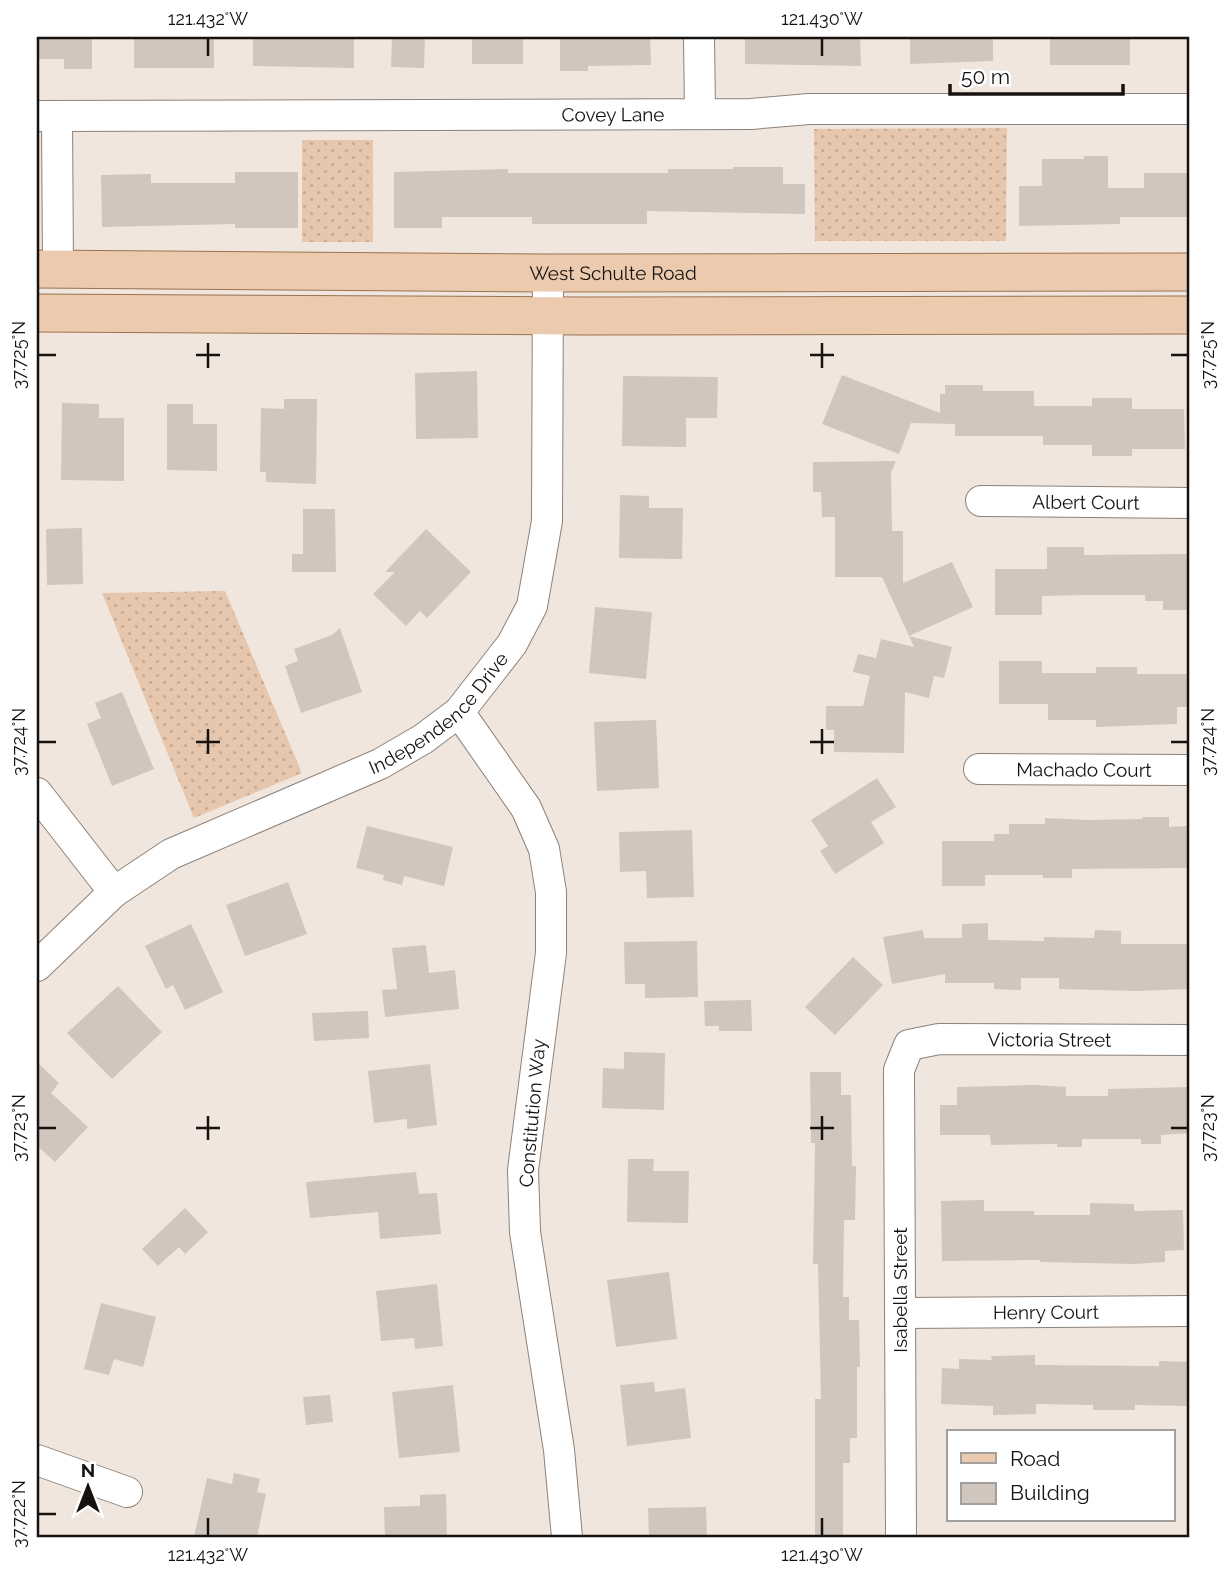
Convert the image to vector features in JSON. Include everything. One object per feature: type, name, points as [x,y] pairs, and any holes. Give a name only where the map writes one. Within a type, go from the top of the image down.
[{"type":"main road","name":"West Schulte Road","points":[[48,269],[548,273],[1190,272]]},
{"type":"main road","points":[[37,313],[548,316],[1190,315]]},
{"type":"street","points":[[699,37],[700,114]]},
{"type":"street","name":"Covey Lane","points":[[47,116],[751,114],[808,109],[1190,108]]},
{"type":"street","points":[[47,116],[48,269]]},
{"type":"street","name":"Independence Drive","points":[[37,966],[114,892],[170,854],[380,764],[423,739],[459,712],[512,644],[532,606],[547,521],[548,273]]},
{"type":"street","name":"Albert Court","points":[[981,500],[1190,503]]},
{"type":"street","name":"Constitution Way","points":[[459,712],[526,808],[544,849],[551,892],[551,953],[523,1170],[525,1220],[559,1450],[567,1537]]},
{"type":"street","name":"Machado Court","points":[[979,769],[1190,770]]},
{"type":"street","points":[[37,793],[114,892]]},
{"type":"street","name":"Victoria Street","points":[[909,1045],[939,1039],[1190,1040]]},
{"type":"street","name":"Isabella Street","points":[[901,1537],[899,1070],[909,1045]]},
{"type":"street","name":"Henry Court","points":[[901,1313],[1190,1311]]},
{"type":"street","points":[[37,1460],[127,1492]]},
{"type":"shaded area","points":[[1007,128],[1006,241],[815,241],[814,129]]},
{"type":"shaded area","points":[[302,140],[373,140],[373,242],[302,242]]},
{"type":"shaded area","points":[[225,591],[302,773],[194,818],[102,593]]},
{"type":"building","points":[[37,37],[92,37],[92,69],[64,69],[64,59],[37,59]]},
{"type":"building","points":[[134,37],[214,37],[214,68],[134,68]]},
{"type":"building","points":[[253,37],[354,37],[354,68],[253,66]]},
{"type":"building","points":[[392,37],[425,37],[424,68],[391,67]]},
{"type":"building","points":[[472,37],[523,37],[523,64],[472,64]]},
{"type":"building","points":[[560,37],[650,37],[651,65],[588,66],[588,71],[560,71]]},
{"type":"building","points":[[745,37],[860,37],[861,66],[745,64]]},
{"type":"building","points":[[910,37],[993,37],[993,61],[910,64]]},
{"type":"building","points":[[1050,37],[1130,37],[1130,65],[1050,65]]},
{"type":"building","points":[[1084,156],[1108,156],[1108,188],[1144,188],[1144,173],[1190,173],[1190,217],[1120,217],[1120,224],[1019,226],[1019,186],[1042,186],[1042,159],[1084,159]]},
{"type":"building","points":[[783,167],[783,184],[805,184],[805,214],[647,211],[647,224],[532,224],[532,217],[442,217],[442,228],[394,228],[394,172],[508,169],[508,173],[668,173],[668,169]]},
{"type":"building","points":[[235,172],[298,172],[298,228],[235,228],[235,224],[102,227],[101,175],[151,174],[151,183],[235,183]]},
{"type":"building","points":[[477,371],[478,438],[416,439],[415,373]]},
{"type":"building","points":[[842,375],[940,413],[940,394],[945,394],[945,385],[983,385],[983,391],[1034,391],[1034,406],[1092,406],[1092,398],[1132,398],[1132,409],[1184,409],[1185,449],[1132,449],[1132,456],[1092,456],[1092,445],[1043,445],[1043,436],[955,436],[955,424],[911,423],[899,454],[822,424]]},
{"type":"building","points":[[623,376],[718,377],[717,418],[686,418],[686,447],[622,446]]},
{"type":"building","points":[[284,399],[317,399],[316,484],[266,482],[266,472],[260,472],[261,408],[284,409]]},
{"type":"building","points":[[62,403],[99,404],[99,418],[124,418],[124,481],[61,480]]},
{"type":"building","points":[[167,404],[193,404],[193,424],[217,424],[217,471],[167,470]]},
{"type":"building","points":[[896,461],[891,473],[892,531],[903,531],[903,583],[952,562],[973,607],[909,636],[882,577],[835,577],[835,517],[822,517],[821,492],[813,492],[813,462]]},
{"type":"building","points":[[620,495],[649,496],[649,508],[683,508],[682,559],[619,558]]},
{"type":"building","points":[[303,509],[335,509],[336,572],[292,572],[292,554],[303,554]]},
{"type":"building","points":[[82,528],[83,584],[47,585],[46,529]]},
{"type":"building","points":[[426,529],[471,572],[427,618],[420,611],[406,626],[373,594],[395,572],[385,572]]},
{"type":"building","points":[[1047,547],[1084,547],[1084,555],[1187,554],[1187,610],[1163,610],[1163,601],[1145,601],[1145,595],[1042,596],[1042,615],[995,615],[995,569],[1047,569]]},
{"type":"building","points":[[595,607],[652,612],[646,679],[589,673]]},
{"type":"building","points":[[340,628],[362,692],[301,713],[285,666],[298,661],[294,649],[332,635]]},
{"type":"building","points":[[909,636],[952,647],[944,678],[934,676],[929,698],[905,692],[904,753],[834,752],[834,730],[826,730],[826,706],[863,706],[870,676],[853,672],[858,654],[876,658],[881,639],[914,647]]},
{"type":"building","points":[[999,661],[1042,661],[1042,673],[1096,673],[1096,667],[1137,667],[1137,674],[1188,674],[1188,707],[1177,707],[1177,724],[1096,727],[1096,720],[1048,720],[1048,704],[999,704]]},
{"type":"building","points":[[122,692],[154,769],[112,786],[87,724],[101,718],[95,703]]},
{"type":"building","points":[[656,720],[659,788],[597,791],[594,722]]},
{"type":"building","points":[[877,778],[896,807],[871,822],[884,843],[835,874],[820,851],[828,846],[811,820]]},
{"type":"building","points":[[1142,817],[1169,817],[1169,827],[1188,826],[1189,868],[1072,869],[1072,878],[985,875],[985,886],[942,886],[942,841],[994,841],[994,834],[1009,834],[1009,824],[1045,824],[1045,818],[1088,820],[1143,819]]},
{"type":"building","points":[[367,826],[453,847],[444,886],[404,876],[402,885],[383,880],[384,875],[356,868]]},
{"type":"building","points":[[692,830],[694,897],[647,898],[646,871],[620,872],[619,832]]},
{"type":"building","points":[[288,882],[307,934],[245,956],[226,905]]},
{"type":"building","points":[[988,923],[988,940],[1094,938],[1095,930],[1121,931],[1121,944],[1188,944],[1189,989],[1059,989],[1059,978],[1021,978],[1021,990],[994,989],[994,983],[945,983],[945,974],[892,984],[883,937],[923,930],[924,938],[962,938],[962,924]]},
{"type":"building","points":[[191,924],[223,992],[185,1010],[173,985],[166,989],[145,946]]},
{"type":"building","points":[[697,941],[698,997],[645,998],[645,984],[625,984],[624,942]]},
{"type":"building","points":[[426,945],[429,973],[455,970],[459,1009],[385,1017],[382,990],[397,989],[392,948]]},
{"type":"building","points":[[853,957],[883,985],[835,1035],[805,1007]]},
{"type":"building","points":[[118,986],[162,1032],[112,1079],[67,1033]]},
{"type":"building","points":[[751,1000],[752,1031],[719,1031],[719,1026],[705,1026],[704,1001]]},
{"type":"building","points":[[368,1011],[369,1038],[314,1041],[312,1013]]},
{"type":"building","points":[[624,1052],[665,1053],[664,1110],[602,1108],[603,1068],[624,1069]]},
{"type":"building","points":[[37,1062],[59,1083],[51,1093],[88,1127],[55,1162],[37,1146]]},
{"type":"building","points":[[430,1064],[437,1125],[407,1129],[407,1119],[374,1123],[368,1071]]},
{"type":"building","points":[[810,1072],[841,1072],[841,1095],[851,1095],[852,1166],[856,1166],[855,1220],[844,1220],[843,1297],[849,1297],[849,1320],[859,1320],[860,1367],[857,1367],[857,1438],[850,1438],[850,1463],[843,1463],[843,1537],[815,1537],[815,1399],[821,1399],[818,1264],[813,1264],[815,1143],[811,1143]]},
{"type":"building","points":[[957,1087],[1066,1087],[1066,1096],[1108,1096],[1108,1089],[1190,1087],[1190,1133],[1161,1135],[1161,1144],[1141,1144],[1141,1139],[1082,1139],[1082,1147],[1057,1147],[1057,1144],[991,1145],[990,1135],[940,1135],[940,1105],[957,1105]]},
{"type":"building","points":[[628,1159],[654,1159],[653,1171],[689,1171],[688,1223],[627,1222]]},
{"type":"building","points":[[416,1172],[419,1194],[437,1193],[441,1234],[380,1239],[378,1212],[310,1218],[306,1182]]},
{"type":"building","points":[[984,1200],[984,1211],[1034,1211],[1034,1215],[1090,1215],[1090,1203],[1134,1204],[1134,1211],[1183,1210],[1184,1250],[1165,1251],[1165,1262],[1134,1264],[1040,1260],[942,1261],[941,1201]]},
{"type":"building","points":[[185,1208],[208,1232],[185,1254],[179,1247],[158,1266],[142,1249]]},
{"type":"building","points":[[669,1272],[677,1339],[616,1347],[607,1280]]},
{"type":"building","points":[[437,1284],[443,1346],[415,1349],[414,1338],[381,1341],[376,1291]]},
{"type":"building","points":[[101,1303],[156,1317],[143,1367],[114,1359],[109,1375],[84,1369]]},
{"type":"building","points":[[1035,1355],[1035,1365],[1159,1366],[1159,1361],[1190,1362],[1190,1406],[1135,1405],[1135,1410],[1093,1410],[1093,1405],[1036,1404],[1036,1414],[993,1415],[993,1406],[941,1404],[942,1368],[959,1369],[959,1359],[992,1360],[991,1356]]},
{"type":"building","points":[[654,1382],[655,1392],[685,1388],[691,1438],[627,1446],[620,1385]]},
{"type":"building","points":[[453,1385],[460,1452],[399,1458],[392,1392]]},
{"type":"building","points":[[330,1395],[333,1422],[306,1425],[303,1397]]},
{"type":"building","points":[[234,1473],[260,1479],[257,1492],[266,1494],[257,1537],[194,1537],[207,1478],[232,1484]]},
{"type":"building","points":[[446,1494],[447,1537],[385,1537],[384,1507],[420,1506],[420,1495]]},
{"type":"building","points":[[706,1507],[707,1537],[649,1537],[648,1508]]}]
